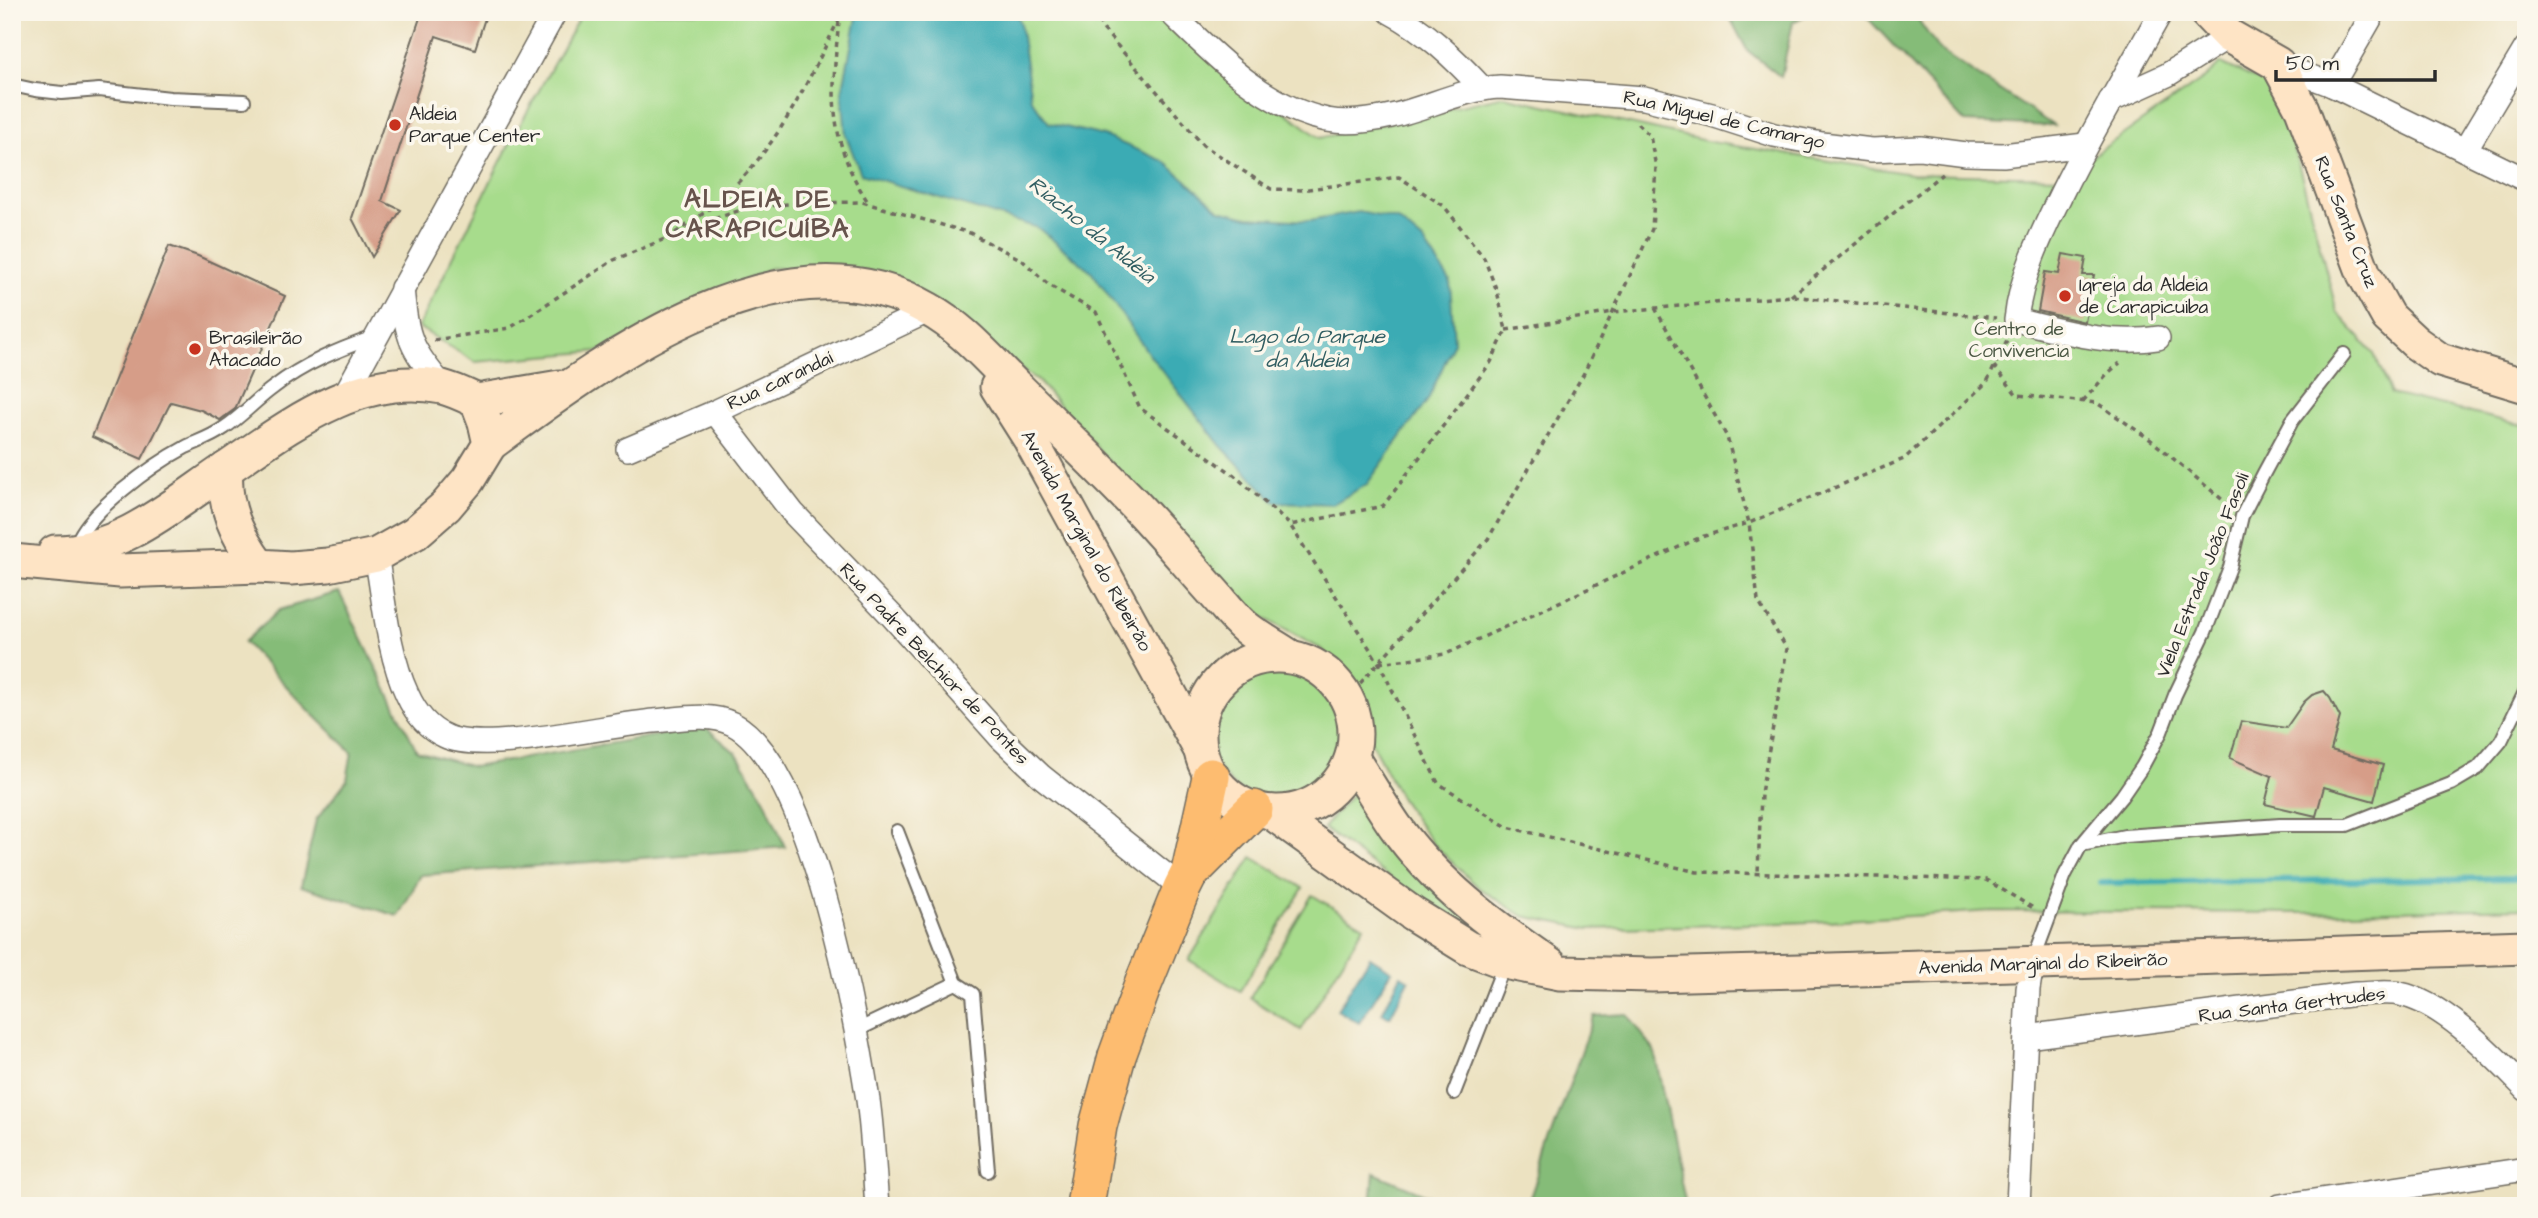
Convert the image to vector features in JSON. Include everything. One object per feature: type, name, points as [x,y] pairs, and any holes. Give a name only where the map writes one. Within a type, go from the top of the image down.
[{"type":"main road","points":[[2218,24],[2278,64]]},
{"type":"main road","name":"Rua Santa Cruz","points":[[2278,64],[2302,108],[2364,274],[2388,317],[2416,343],[2440,360],[2526,386]]},
{"type":"main road","name":"Avenida Marginal do Ribeirão","points":[[489,444],[570,385],[705,310],[739,296],[779,285],[820,282],[870,286],[899,294],[930,310],[966,337],[1139,508],[1244,626],[1289,656],[1312,664],[1332,678],[1347,698]]},
{"type":"main road","name":"Avenida Marginal do Ribeirão","points":[[966,337],[1030,439],[1205,762],[1230,797],[1263,811],[1413,914],[1468,948],[1505,962],[1560,973],[1652,975],[2526,947]]},
{"type":"main road","points":[[12,545],[32,552],[75,552],[110,542],[131,531],[285,429],[343,398],[369,389],[398,384],[443,387],[477,401],[485,422],[489,444],[468,480],[446,506],[415,533],[376,555],[328,565],[291,568],[259,566],[120,571],[12,561]]},
{"type":"main road","name":"Avenida Marginal do Ribeirão","points":[[477,401],[570,385]]},
{"type":"main road","points":[[226,469],[225,486],[231,517],[246,548],[259,566]]},
{"type":"main road","name":"Avenida Marginal do Ribeirão","points":[[1205,762],[1199,723],[1206,699],[1221,679],[1241,664],[1264,656],[1289,656]]},
{"type":"main road","points":[[1186,880],[1263,811],[1292,811],[1312,804],[1329,793],[1343,777],[1352,758],[1354,727],[1347,698]]},
{"type":"main road","points":[[1352,758],[1396,827],[1442,880],[1487,921],[1560,973]]},
{"type":"main road","points":[[1085,1206],[1098,1126],[1117,1056],[1186,880],[1205,762]]},
{"type":"street","points":[[343,398],[555,12]]},
{"type":"street","name":"Rua Miguel de Camargo","points":[[1170,12],[1248,82],[1292,108],[1328,120],[1359,122],[1394,116],[1482,88],[1526,88],[1643,98],[1712,115],[1774,135],[1872,150],[1920,148],[1966,154],[2003,155],[2085,145]]},
{"type":"street","points":[[1390,12],[1413,24],[1437,43],[1482,88]]},
{"type":"street","points":[[2154,339],[2123,342],[2107,340],[2016,320],[2022,291],[2043,231],[2085,145],[2161,12]]},
{"type":"street","points":[[2332,85],[2374,12]]},
{"type":"street","points":[[2110,101],[2167,75],[2218,24]]},
{"type":"street","points":[[2465,150],[2526,48]]},
{"type":"street","points":[[2278,64],[2332,85],[2526,180]]},
{"type":"street","points":[[402,288],[405,327],[411,344],[443,387]]},
{"type":"street","name":"Rua carandaí","points":[[628,449],[715,412],[930,310]]},
{"type":"street","name":"Rua Padre Belchior de Pontes","points":[[715,412],[793,513],[892,616],[1001,738],[1041,776],[1186,880]]},
{"type":"street","points":[[376,555],[396,662],[407,695],[425,724],[447,738],[481,743],[701,717],[731,723],[750,735],[771,765],[792,804],[813,855],[828,905],[868,1102],[877,1206]]},
{"type":"street","points":[[2018,1206],[2028,989],[2032,964]]},
{"type":"street","name":"Rua Santa Gertrudes","points":[[2026,1037],[2356,994],[2398,993],[2419,1000],[2459,1027],[2526,1089]]},
{"type":"street","points":[[2280,1206],[2526,1169]]},
{"type":"lane","points":[[12,85],[62,93],[99,90],[170,98],[244,101]]},
{"type":"lane","points":[[75,552],[78,538],[91,518],[165,460],[223,429],[299,369],[332,352],[375,337]]},
{"type":"lane","name":"Viela Estrada João Fasoli","points":[[2032,964],[2065,875],[2081,845],[2122,796],[2161,732],[2230,567],[2242,516],[2292,421],[2344,354]]},
{"type":"lane","points":[[2081,845],[2125,836],[2280,825],[2347,825],[2451,784],[2478,768],[2501,741],[2526,690]]},
{"type":"lane","points":[[897,831],[956,983],[973,994],[988,1171]]},
{"type":"lane","points":[[1454,1093],[1505,962]]},
{"type":"lane","points":[[855,1031],[956,983]]},
{"type":"path","points":[[840,12],[834,56],[833,109],[841,146],[856,184],[870,204]]},
{"type":"path","points":[[1093,12],[1104,30],[1203,145],[1271,189],[1301,190],[1399,177],[1444,206],[1484,258],[1497,291],[1506,330],[1490,362],[1383,506],[1290,525]]},
{"type":"path","points":[[665,240],[719,202],[760,160],[799,100],[839,19]]},
{"type":"path","points":[[1347,698],[1488,539],[1584,373],[1652,229],[1656,167],[1650,136],[1632,119]]},
{"type":"path","points":[[1791,296],[1966,154]]},
{"type":"path","points":[[1379,663],[1446,654],[1701,537],[1749,523],[1905,459],[1987,382],[2016,320],[1791,296],[1613,312],[1506,330]]},
{"type":"path","points":[[1655,308],[1727,437],[1749,523],[1758,601],[1787,649],[1761,793],[1758,873]]},
{"type":"path","points":[[2083,401],[2107,374],[2154,339]]},
{"type":"path","points":[[1994,366],[2017,395],[2097,403],[2151,440],[2242,516]]},
{"type":"path","points":[[1379,663],[1438,783],[1507,827],[1697,872],[1986,880],[2050,917]]},
{"type":"green space","name":"Centro de Convivencia","points":[[582,12],[1154,12],[1320,138],[1504,96],[1711,142],[1911,174],[2062,177],[2206,77],[2221,63],[2279,90],[2337,312],[2374,354],[2391,394],[2526,426],[2526,908],[2304,913],[1993,911],[1811,922],[1589,929],[1523,916],[1479,888],[1433,844],[1401,799],[1323,650],[1238,604],[1038,381],[879,272],[771,268],[600,351],[475,362],[418,327],[509,145]]},
{"type":"green space","points":[[1727,12],[1812,12],[1793,22],[1781,77],[1747,50]]},
{"type":"green space","points":[[1862,12],[1913,12],[1939,50],[2054,126],[1965,122]]},
{"type":"green space","points":[[339,592],[417,751],[473,767],[705,727],[737,754],[765,800],[785,847],[421,875],[398,916],[301,886],[316,820],[347,780],[352,752],[244,642],[279,610]]},
{"type":"green space","points":[[1277,665],[1303,670],[1325,685],[1340,707],[1345,733],[1340,759],[1325,781],[1303,796],[1277,801],[1251,796],[1229,781],[1214,759],[1209,733],[1214,707],[1229,685],[1251,670]]},
{"type":"green space","points":[[1360,785],[1466,913],[1485,940],[1414,896],[1323,828]]},
{"type":"green space","points":[[1252,857],[1303,888],[1240,991],[1189,960]]},
{"type":"green space","points":[[1312,895],[1364,926],[1301,1030],[1250,998]]},
{"type":"green space","points":[[1627,1014],[1654,1050],[1686,1206],[1527,1206],[1594,1016]]},
{"type":"green space","points":[[1374,1173],[1453,1206],[1371,1206]]},
{"type":"water","name":"Lago do Parque da Aldeia","points":[[858,12],[1016,12],[1031,99],[1049,123],[1104,136],[1164,161],[1220,210],[1248,217],[1309,221],[1359,212],[1398,220],[1424,242],[1450,281],[1454,342],[1428,400],[1367,484],[1333,504],[1275,502],[1221,446],[1146,350],[1092,272],[1038,228],[861,174],[846,136],[842,92]]},
{"type":"water","points":[[1370,957],[1392,971],[1359,1023],[1337,1010]]},
{"type":"water","points":[[1401,975],[1409,980],[1390,1017],[1382,1013]]},
{"type":"building","name":"Aldeia Parque Center","points":[[422,12],[487,12],[475,49],[436,36],[382,201],[401,210],[372,257],[352,218]]},
{"type":"building","name":"Brasileirão Atacado","points":[[169,246],[198,256],[285,296],[235,409],[220,420],[201,410],[171,402],[142,459],[92,437]]},
{"type":"building","name":"Igreja da Aldeia de Carapicuiba","points":[[2063,254],[2086,258],[2083,275],[2094,275],[2085,322],[2038,311],[2045,272],[2059,274]]},
{"type":"building","points":[[2324,691],[2340,717],[2331,750],[2383,765],[2374,801],[2324,787],[2316,816],[2265,804],[2272,776],[2230,758],[2241,721],[2286,728],[2304,702],[2312,695]]},
{"type":"waterway","points":[[2101,883],[2526,878]]},
{"type":"place","name":"Aldeia Parque Center","points":[[395,125]]},
{"type":"place","name":"Igreja da Aldeia de Carapicuiba","points":[[2065,296]]},
{"type":"place","name":"Brasileirão Atacado","points":[[195,349]]},
{"type":"district","name":"ALDEIA DE CARAPICUÍBA","points":[[758,214]]},
{"type":"water label","name":"Riacho da Aldeia","points":[[1092,230]]}]
